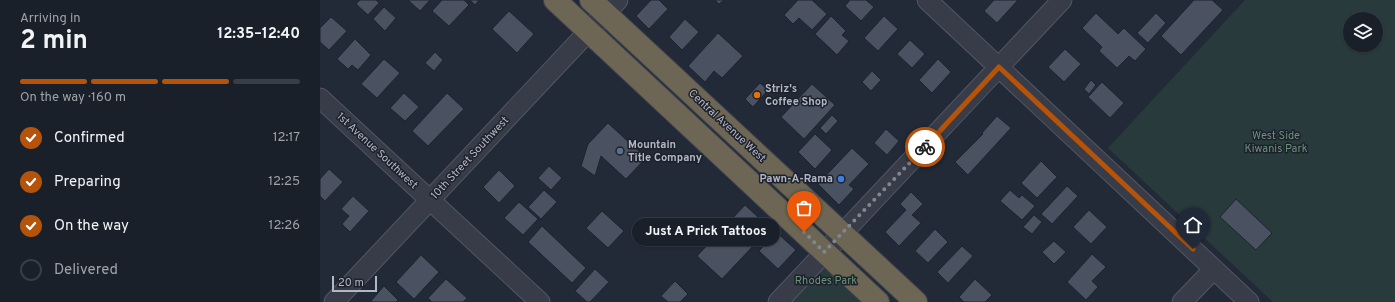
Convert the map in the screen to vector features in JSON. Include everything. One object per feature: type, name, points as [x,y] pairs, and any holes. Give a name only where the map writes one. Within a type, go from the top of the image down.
[{"type":"highway","points":[[555,0],[878,302]]},
{"type":"highway","name":"Central Avenue West","points":[[604,5],[916,302]]},
{"type":"street","points":[[927,0],[1250,302]]},
{"type":"street","points":[[778,302],[1062,0]]},
{"type":"street","name":"10th Street Southwest","points":[[334,302],[589,32],[604,5]]},
{"type":"street","name":"1st Avenue Southwest","points":[[320,98],[540,302]]},
{"type":"street","points":[[1182,302],[1214,269]]},
{"type":"green space","name":"West Side Kiwanis Park","points":[[1245,0],[1395,0],[1395,302],[1273,302],[1108,148]]},
{"type":"green space","name":"Rhodes Park","points":[[824,252],[878,302],[778,302]]},
{"type":"building","points":[[360,0],[376,0],[379,3],[368,15],[356,4]]},
{"type":"building","points":[[408,0],[430,0],[420,11]]},
{"type":"building","points":[[442,0],[464,0],[469,5],[449,26],[432,11]]},
{"type":"building","points":[[470,0],[479,0],[475,5]]},
{"type":"building","points":[[651,0],[659,0],[668,9],[649,29],[636,16]]},
{"type":"building","points":[[715,0],[724,0],[719,4]]},
{"type":"building","points":[[798,0],[812,0],[827,14],[812,30],[799,18],[793,24],[784,15]]},
{"type":"building","points":[[850,0],[866,0],[874,7],[861,21],[845,6]]},
{"type":"building","points":[[994,0],[1018,0],[997,23],[984,11]]},
{"type":"building","points":[[1194,0],[1212,0],[1223,10],[1181,55],[1161,36]]},
{"type":"building","points":[[384,7],[396,18],[385,31],[373,19]]},
{"type":"building","points":[[509,11],[534,34],[517,53],[492,29]]},
{"type":"building","points":[[1096,13],[1118,34],[1124,28],[1146,49],[1135,61],[1129,56],[1117,68],[1099,51],[1102,47],[1082,28]]},
{"type":"building","points":[[1156,13],[1166,23],[1148,43],[1137,33]]},
{"type":"building","points":[[831,16],[846,31],[842,35],[849,41],[837,55],[815,34]]},
{"type":"building","points":[[884,16],[898,29],[878,51],[864,38]]},
{"type":"building","points":[[331,17],[347,31],[329,50],[320,42],[320,28]]},
{"type":"building","points":[[685,19],[699,32],[682,50],[669,37]]},
{"type":"building","points":[[718,33],[743,56],[722,78],[714,71],[705,82],[688,66]]},
{"type":"building","points":[[355,39],[371,55],[358,70],[352,65],[348,69],[337,59]]},
{"type":"building","points":[[910,40],[925,54],[912,68],[897,54]]},
{"type":"building","points":[[1065,49],[1081,64],[1064,82],[1048,67]]},
{"type":"building","points":[[435,52],[443,60],[434,71],[425,63]]},
{"type":"building","points":[[384,59],[400,73],[377,98],[361,84]]},
{"type":"building","points":[[938,59],[951,72],[932,93],[919,80]]},
{"type":"building","points":[[872,71],[881,80],[871,91],[862,82]]},
{"type":"building","points":[[1091,80],[1096,85],[1089,94],[1084,89]]},
{"type":"building","points":[[1102,82],[1124,103],[1110,118],[1088,97]]},
{"type":"building","points":[[760,83],[768,90],[753,107],[745,99]]},
{"type":"building","points":[[812,84],[835,105],[804,139],[781,117]]},
{"type":"building","points":[[404,93],[419,107],[405,121],[390,108]]},
{"type":"building","points":[[447,93],[464,109],[428,146],[412,131]]},
{"type":"building","points":[[832,115],[838,121],[826,134],[820,128]]},
{"type":"building","points":[[997,116],[1011,128],[968,175],[955,162],[983,134],[982,133]]},
{"type":"building","points":[[608,123],[646,158],[626,179],[601,156],[595,176],[581,166],[588,144]]},
{"type":"building","points":[[886,129],[899,141],[887,155],[874,143]]},
{"type":"building","points":[[815,134],[832,150],[815,169],[798,152]]},
{"type":"building","points":[[852,148],[869,164],[849,185],[854,189],[839,205],[818,184]]},
{"type":"building","points":[[1041,161],[1057,177],[1037,198],[1021,183]]},
{"type":"building","points":[[549,166],[562,178],[551,190],[538,178]]},
{"type":"building","points":[[329,169],[343,182],[325,201],[320,196],[320,179]]},
{"type":"building","points":[[499,170],[515,186],[499,203],[483,187]]},
{"type":"building","points":[[1067,186],[1078,196],[1052,224],[1041,214]]},
{"type":"building","points":[[544,190],[557,202],[541,219],[528,207]]},
{"type":"building","points":[[1010,190],[1019,198],[1022,195],[1035,206],[1022,220],[1000,201]]},
{"type":"building","points":[[911,192],[923,204],[912,215],[921,223],[899,246],[885,232],[906,210],[900,204]]},
{"type":"building","points":[[353,196],[369,211],[350,232],[342,224],[349,216],[341,209]]},
{"type":"building","points":[[1236,199],[1272,233],[1256,250],[1220,217]]},
{"type":"building","points":[[519,202],[538,219],[523,235],[504,218]]},
{"type":"building","points":[[745,205],[770,228],[722,279],[697,256]]},
{"type":"building","points":[[1089,210],[1107,227],[1091,244],[1073,227]]},
{"type":"building","points":[[602,211],[624,231],[608,248],[586,228]]},
{"type":"building","points":[[1034,215],[1042,222],[1032,234],[1023,227]]},
{"type":"building","points":[[542,226],[586,268],[572,283],[528,242]]},
{"type":"building","points":[[935,229],[948,242],[928,263],[915,251]]},
{"type":"building","points":[[776,232],[796,250],[778,269],[759,251]]},
{"type":"building","points":[[1054,241],[1066,252],[1054,264],[1042,252]]},
{"type":"building","points":[[962,246],[973,256],[948,283],[937,272]]},
{"type":"building","points":[[1092,254],[1106,267],[1092,281],[1098,287],[1086,300],[1067,282]]},
{"type":"building","points":[[421,255],[439,272],[414,299],[396,282]]},
{"type":"building","points":[[595,269],[609,282],[590,302],[587,302],[575,291]]},
{"type":"building","points":[[446,279],[467,298],[463,302],[432,302],[428,298]]},
{"type":"building","points":[[975,279],[992,295],[985,302],[964,302],[959,297]]},
{"type":"building","points":[[675,281],[688,294],[680,302],[668,302],[661,296]]},
{"type":"building","points":[[384,286],[398,300],[396,302],[372,302],[371,301]]},
{"type":"way so far","points":[[804,232],[824,252],[925,147]]},
{"type":"place","name":"Striz's Coffee Shop","points":[[757,95]]},
{"type":"place","name":"Mountain Title Company","points":[[620,151]]},
{"type":"place","name":"Pawn-A-Rama","points":[[841,179]]},
{"type":"place","name":"Just A Prick Tattoos","points":[[804,232]]},
{"type":"route","points":[[925,147],[999,67],[1193,249]]}]
